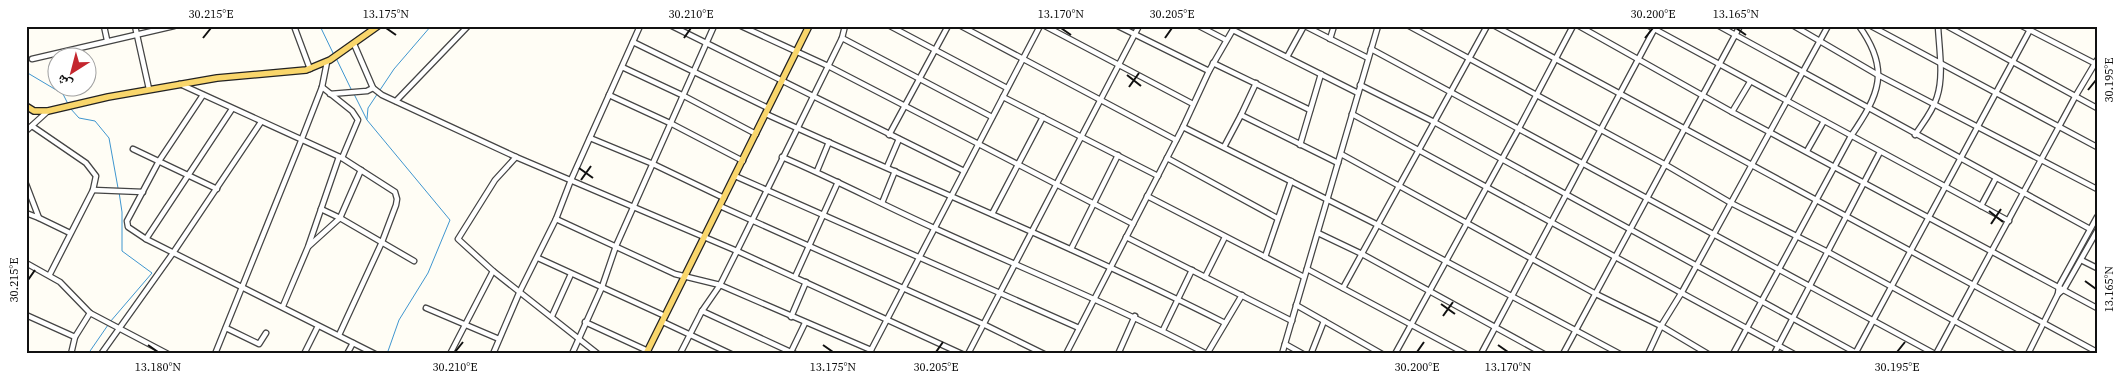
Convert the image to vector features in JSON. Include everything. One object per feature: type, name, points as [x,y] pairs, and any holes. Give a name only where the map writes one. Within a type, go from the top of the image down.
[{"type":"main road","points":[[26,106],[34,111],[48,111],[148,89],[217,78],[310,69],[329,61],[378,26]]},
{"type":"main road","points":[[647,352],[809,26]]},
{"type":"street","points":[[104,26],[108,40]]},
{"type":"street","points":[[135,26],[148,89]]},
{"type":"street","points":[[32,59],[174,26]]},
{"type":"street","points":[[294,26],[310,69]]},
{"type":"street","points":[[396,101],[468,26]]},
{"type":"street","points":[[493,354],[520,291],[556,219],[571,180],[640,26]]},
{"type":"street","points":[[672,26],[964,171]]},
{"type":"street","points":[[572,354],[602,287],[616,246],[672,124],[714,26]]},
{"type":"street","points":[[740,26],[828,66],[1133,224]]},
{"type":"street","points":[[680,354],[702,311],[720,285],[842,38],[845,26]]},
{"type":"street","points":[[890,26],[1007,88]]},
{"type":"street","points":[[889,135],[948,26]]},
{"type":"street","points":[[556,219],[684,277],[720,285],[870,352],[1040,26]]},
{"type":"street","points":[[1045,26],[1117,66],[1193,104]]},
{"type":"street","points":[[1118,26],[1208,71]]},
{"type":"street","points":[[968,354],[1139,26]]},
{"type":"street","points":[[1199,26],[1226,40]]},
{"type":"street","points":[[1287,57],[1304,26],[1368,58]]},
{"type":"street","points":[[1330,39],[1334,26]]},
{"type":"street","points":[[1282,354],[1378,26]]},
{"type":"street","points":[[1409,26],[1666,165],[1731,203],[1828,252],[2015,354]]},
{"type":"street","points":[[1343,288],[1487,26]]},
{"type":"street","points":[[1495,26],[2097,352]]},
{"type":"street","points":[[1395,354],[1466,222],[1502,160],[1573,26]]},
{"type":"street","points":[[1579,26],[1732,112],[2097,308]]},
{"type":"street","points":[[1649,26],[2009,221]]},
{"type":"street","points":[[1718,26],[2090,229]]},
{"type":"street","points":[[1563,354],[1740,26]]},
{"type":"street","points":[[1794,26],[1878,74],[2097,189]]},
{"type":"street","points":[[1648,354],[1661,326],[1697,266],[1828,26]]},
{"type":"street","points":[[1733,354],[1851,136],[1869,110],[1876,90],[1878,74],[1876,53],[1859,26]]},
{"type":"street","points":[[1871,26],[2097,148]]},
{"type":"street","points":[[1915,135],[1935,103],[1939,88],[1938,26]]},
{"type":"street","points":[[1371,49],[1936,354],[2075,97],[2096,62],[2031,28],[2022,26]]},
{"type":"street","points":[[962,27],[1176,140]]},
{"type":"street","points":[[1948,27],[2097,108]]},
{"type":"street","points":[[1066,354],[1183,127],[1208,71],[1234,28],[1358,93]]},
{"type":"street","points":[[1481,354],[1655,28]]},
{"type":"street","points":[[1360,85],[1434,122],[1856,353],[2031,28]]},
{"type":"street","points":[[842,38],[992,117]]},
{"type":"street","points":[[633,42],[695,71],[796,128],[887,167],[950,197],[1032,231],[1225,323]]},
{"type":"street","points":[[354,44],[374,90],[382,95],[516,157],[737,251],[887,318],[962,354]]},
{"type":"street","points":[[215,354],[301,141],[322,87],[329,61]]},
{"type":"street","points":[[1213,63],[1310,110]]},
{"type":"street","points":[[622,67],[684,96],[756,134]]},
{"type":"street","points":[[1300,145],[1321,74]]},
{"type":"street","points":[[1732,112],[1750,82]]},
{"type":"street","points":[[1224,147],[1256,83]]},
{"type":"street","points":[[180,84],[340,158],[395,192],[397,198],[382,242],[339,335]]},
{"type":"street","points":[[283,306],[308,247],[340,158],[358,120],[352,111],[322,87]]},
{"type":"street","points":[[330,94],[374,90]]},
{"type":"street","points":[[202,94],[159,161],[126,224],[146,239],[283,306],[318,326],[375,354]]},
{"type":"street","points":[[609,95],[672,124],[742,161]]},
{"type":"street","points":[[1003,97],[1158,176]]},
{"type":"street","points":[[146,239],[232,109]]},
{"type":"street","points":[[26,131],[48,111]]},
{"type":"street","points":[[1352,114],[1794,354]]},
{"type":"street","points":[[1240,115],[1338,162]]},
{"type":"street","points":[[992,214],[1043,117]]},
{"type":"street","points":[[1807,152],[1824,121]]},
{"type":"street","points":[[101,354],[118,327],[173,253],[261,122]]},
{"type":"street","points":[[32,126],[86,163],[96,176],[93,190],[50,274]]},
{"type":"street","points":[[1183,127],[1446,260],[1620,354]]},
{"type":"street","points":[[590,138],[653,164],[724,198]]},
{"type":"street","points":[[887,167],[899,140]]},
{"type":"street","points":[[817,172],[829,142]]},
{"type":"street","points":[[133,149],[216,189]]},
{"type":"street","points":[[1774,354],[1880,152]]},
{"type":"street","points":[[1341,154],[1596,294],[1661,326],[1708,354]]},
{"type":"street","points":[[1071,249],[1118,155]]},
{"type":"street","points":[[516,157],[494,180],[458,239],[492,270],[598,354]]},
{"type":"street","points":[[782,157],[934,228],[1135,316],[1207,354],[1242,295]]},
{"type":"street","points":[[1166,158],[1277,218]]},
{"type":"street","points":[[308,247],[340,218],[361,170]]},
{"type":"street","points":[[882,203],[895,171]]},
{"type":"street","points":[[736,176],[1079,328]]},
{"type":"street","points":[[1981,206],[1996,178]]},
{"type":"street","points":[[1265,257],[1290,181]]},
{"type":"street","points":[[795,277],[838,182]]},
{"type":"street","points":[[26,184],[39,218]]},
{"type":"street","points":[[93,190],[143,192]]},
{"type":"street","points":[[1147,196],[1304,277]]},
{"type":"street","points":[[720,206],[983,324],[1044,354]]},
{"type":"street","points":[[322,209],[414,261]]},
{"type":"street","points":[[26,213],[70,233]]},
{"type":"street","points":[[2028,354],[2058,294],[2059,286],[2097,217]]},
{"type":"street","points":[[2058,294],[2064,289],[2097,231]]},
{"type":"street","points":[[1318,233],[1362,254],[1544,354]]},
{"type":"street","points":[[1205,276],[1225,236]]},
{"type":"street","points":[[1126,237],[1292,321]]},
{"type":"street","points":[[538,258],[602,287],[732,354]]},
{"type":"street","points":[[2081,260],[2097,268]]},
{"type":"street","points":[[26,263],[50,274],[90,313],[168,354]]},
{"type":"street","points":[[1307,269],[1466,354]]},
{"type":"street","points":[[450,354],[467,324],[492,270]]},
{"type":"street","points":[[1162,330],[1192,270]]},
{"type":"street","points":[[552,316],[570,274]]},
{"type":"street","points":[[791,317],[806,282]]},
{"type":"street","points":[[1296,306],[1382,354]]},
{"type":"street","points":[[426,308],[499,339]]},
{"type":"street","points":[[702,311],[793,353],[804,323]]},
{"type":"street","points":[[71,354],[75,337],[90,313]]},
{"type":"street","points":[[26,314],[75,337]]},
{"type":"street","points":[[1120,353],[1135,316]]},
{"type":"street","points":[[1311,354],[1324,321]]},
{"type":"street","points":[[585,322],[647,352]]},
{"type":"street","points":[[304,354],[318,326]]},
{"type":"street","points":[[226,328],[260,344],[266,332]]},
{"type":"street","points":[[347,354],[353,343]]},
{"type":"street","points":[[1285,344],[1303,354]]},
{"type":"waterway","points":[[320,26],[334,55]]},
{"type":"waterway","points":[[380,90],[394,69],[431,26]]},
{"type":"waterway","points":[[336,58],[352,91]]},
{"type":"waterway","points":[[26,72],[63,94],[68,104]]},
{"type":"waterway","points":[[367,119],[368,108],[378,93]]},
{"type":"waterway","points":[[354,94],[367,120],[450,220],[428,273],[399,320],[387,354]]},
{"type":"waterway","points":[[70,108],[79,118],[95,121],[109,138],[118,188]]},
{"type":"waterway","points":[[110,322],[152,273],[122,251],[122,212],[119,192]]},
{"type":"waterway","points":[[88,354],[108,325]]}]
